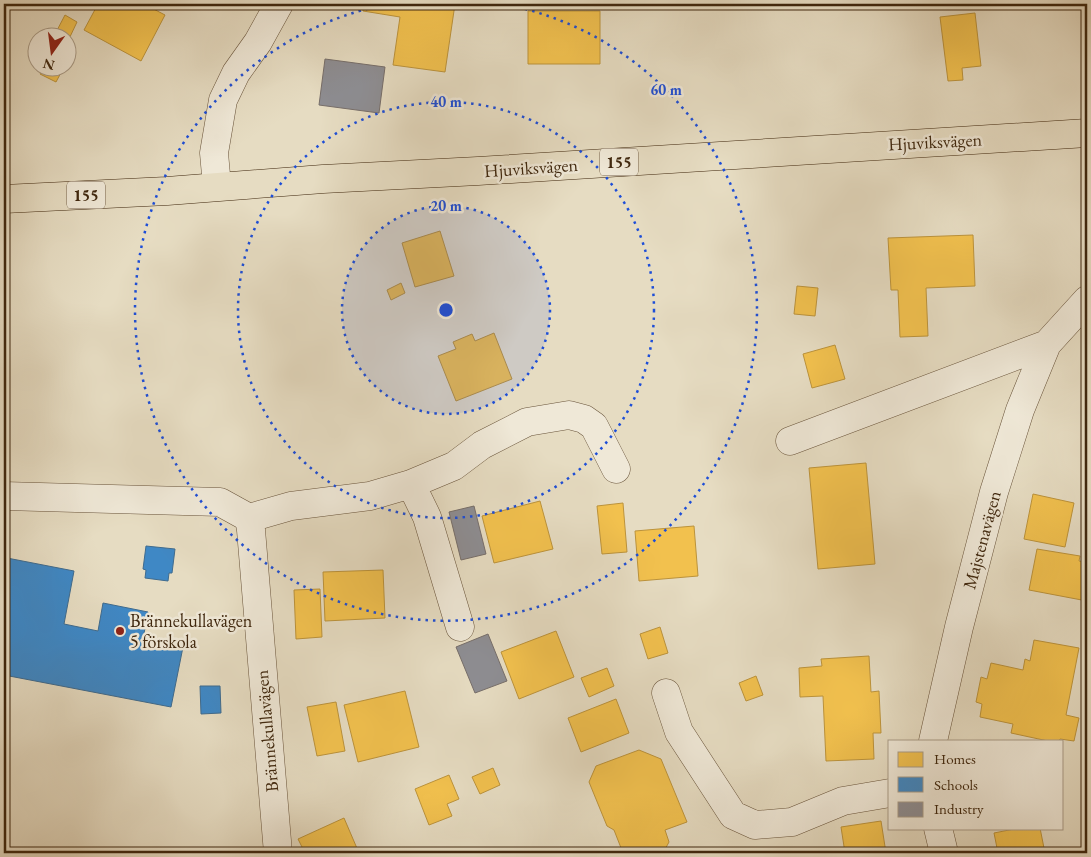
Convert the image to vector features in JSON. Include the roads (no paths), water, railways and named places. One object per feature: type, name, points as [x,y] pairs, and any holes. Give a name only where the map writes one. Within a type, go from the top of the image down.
[{"type":"main road","name":"Hjuviksvägen","points":[[4,199],[167,191],[217,186],[1087,133]]},
{"type":"street","points":[[217,186],[214,153],[223,100],[236,73],[258,42],[279,4]]},
{"type":"street","name":"Majstenavägen","points":[[933,740],[959,627],[994,492],[1020,410],[1047,344],[1087,300]]},
{"type":"street","name":"Majstenavägen","points":[[790,441],[1047,344]]},
{"type":"street","points":[[4,496],[220,502],[249,518],[291,506],[370,496],[412,484],[454,466],[482,445],[527,422],[569,415],[584,419],[594,426],[616,469]]},
{"type":"street","points":[[412,484],[427,517],[460,627]]},
{"type":"street","name":"Brännekullavägen","points":[[249,518],[278,853]]},
{"type":"street","points":[[666,693],[679,732],[733,815],[755,825],[792,822],[843,801],[888,793]]},
{"type":"street","points":[[938,830],[944,853]]},
{"type":"place","name":"Brännekullavägen 5 förskola","points":[[120,631]]}]
